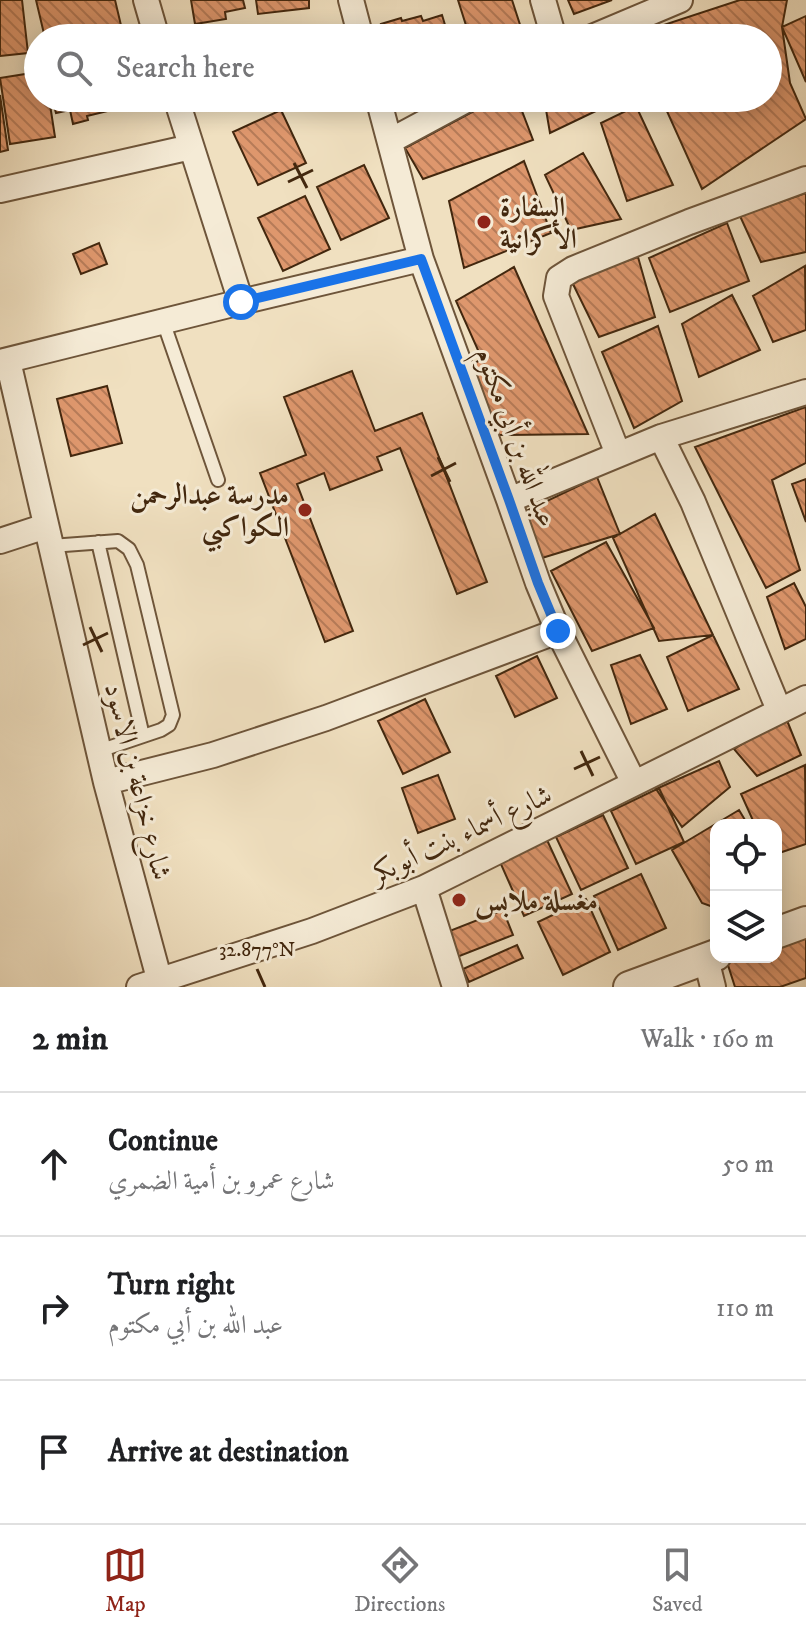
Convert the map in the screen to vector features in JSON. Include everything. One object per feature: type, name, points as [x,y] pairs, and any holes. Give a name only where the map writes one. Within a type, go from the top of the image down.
[{"type":"street","points":[[146,0],[153,24]]},
{"type":"street","points":[[351,0],[357,24]]},
{"type":"street","points":[[543,0],[550,24]]},
{"type":"street","points":[[623,24],[680,0]]},
{"type":"street","points":[[180,112],[241,302]]},
{"type":"street","name":"عبد الله بن أبي مكتوم","points":[[382,112],[421,259],[538,583],[558,631],[634,783]]},
{"type":"street","points":[[390,141],[444,112]]},
{"type":"street","points":[[0,190],[191,147]]},
{"type":"street","points":[[618,454],[556,296],[559,278],[573,269],[689,222],[806,179]]},
{"type":"street","points":[[4,361],[421,259]]},
{"type":"street","name":"شارع خزاعة بن الاسود","points":[[4,361],[49,536],[150,984]]},
{"type":"street","points":[[509,500],[661,437],[806,392]]},
{"type":"street","points":[[661,437],[693,502],[779,710]]},
{"type":"street","points":[[0,541],[49,536]]},
{"type":"street","points":[[106,782],[213,755],[326,718],[558,631]]},
{"type":"street","name":"شارع أسماء بنت أبوبكر","points":[[150,984],[312,931],[424,888],[806,698]]},
{"type":"street","points":[[424,888],[455,987]]},
{"type":"street","points":[[782,931],[806,922]]},
{"type":"street","points":[[629,987],[712,967]]},
{"type":"lane","points":[[163,321],[218,480]]},
{"type":"lane","points":[[49,536],[98,542],[118,541],[129,549],[137,565],[173,715],[169,725],[161,730],[99,751]]},
{"type":"lane","points":[[98,542],[143,736]]},
{"type":"building","points":[[0,0],[22,0],[24,53],[0,56]]},
{"type":"building","points":[[36,0],[115,0],[121,24],[42,24]]},
{"type":"building","points":[[191,0],[243,0],[245,8],[225,12],[226,19],[195,24]]},
{"type":"building","points":[[256,0],[309,0],[309,8],[258,14]]},
{"type":"building","points":[[458,0],[512,0],[520,24],[466,24]]},
{"type":"building","points":[[568,0],[612,0],[574,14]]},
{"type":"building","points":[[740,0],[787,0],[782,27],[782,24],[667,24]]},
{"type":"building","points":[[442,15],[445,24],[381,24],[421,16],[423,21]]},
{"type":"building","points":[[806,16],[806,82],[782,27]]},
{"type":"building","points":[[782,27],[790,83],[806,119],[702,189],[667,112],[782,112]]},
{"type":"building","points":[[24,74],[24,112],[51,112],[55,137],[10,144],[0,78]]},
{"type":"building","points":[[0,95],[8,150],[0,152]]},
{"type":"building","points":[[70,112],[104,112],[87,116],[88,120],[73,124]]},
{"type":"building","points":[[282,112],[306,163],[258,185],[233,132]]},
{"type":"building","points":[[472,112],[522,112],[533,140],[423,179],[405,148]]},
{"type":"building","points":[[546,112],[594,112],[550,133]]},
{"type":"building","points":[[624,112],[639,112],[673,185],[627,201],[601,123]]},
{"type":"building","points":[[583,153],[621,219],[571,230],[545,175]]},
{"type":"building","points":[[524,161],[551,233],[464,268],[449,201]]},
{"type":"building","points":[[364,165],[389,218],[341,240],[317,187]]},
{"type":"building","points":[[806,193],[806,252],[761,262],[740,216]]},
{"type":"building","points":[[305,196],[330,249],[283,271],[258,218]]},
{"type":"building","points":[[727,223],[749,281],[670,312],[649,258]]},
{"type":"building","points":[[99,243],[107,264],[81,274],[73,254]]},
{"type":"building","points":[[638,257],[655,317],[599,337],[571,280]]},
{"type":"building","points":[[805,266],[806,330],[773,342],[753,296]]},
{"type":"building","points":[[514,267],[588,434],[498,435],[471,365],[482,359],[456,301]]},
{"type":"building","points":[[732,295],[760,350],[699,377],[682,324]]},
{"type":"building","points":[[658,326],[682,401],[634,428],[602,352]]},
{"type":"building","points":[[352,371],[375,431],[422,413],[487,582],[457,594],[400,448],[377,457],[382,470],[330,490],[324,473],[297,484],[353,631],[325,642],[260,473],[306,455],[284,397]]},
{"type":"building","points":[[107,386],[122,443],[71,456],[57,399]]},
{"type":"building","points":[[806,407],[806,463],[772,480],[800,570],[766,588],[695,447]]},
{"type":"building","points":[[597,477],[620,534],[542,558],[524,512]]},
{"type":"building","points":[[806,479],[806,522],[792,484]]},
{"type":"building","points":[[655,514],[713,635],[659,641],[613,538]]},
{"type":"building","points":[[606,542],[654,628],[592,651],[551,571]]},
{"type":"building","points":[[794,583],[806,607],[806,639],[785,649],[767,597]]},
{"type":"building","points":[[713,635],[739,689],[688,711],[667,657]]},
{"type":"building","points":[[640,655],[667,709],[631,724],[611,665]]},
{"type":"building","points":[[537,656],[557,698],[515,717],[496,676]]},
{"type":"building","points":[[425,699],[450,752],[403,774],[378,721]]},
{"type":"building","points":[[786,718],[801,755],[757,776],[734,749]]},
{"type":"building","points":[[719,761],[730,787],[682,827],[656,789]]},
{"type":"building","points":[[805,765],[806,844],[782,852],[782,819],[752,819],[741,794]]},
{"type":"building","points":[[438,775],[455,819],[418,833],[402,788]]},
{"type":"building","points":[[659,788],[684,842],[636,864],[611,811]]},
{"type":"building","points":[[739,810],[744,819],[724,819]]},
{"type":"building","points":[[603,815],[628,868],[581,890],[556,837]]},
{"type":"building","points":[[710,827],[710,906],[702,903],[672,850]]},
{"type":"building","points":[[547,840],[572,894],[524,916],[500,862]]},
{"type":"building","points":[[641,874],[666,928],[618,950],[594,896]]},
{"type":"building","points":[[586,899],[610,952],[563,975],[538,922]]},
{"type":"building","points":[[503,910],[513,935],[457,957],[447,932]]},
{"type":"building","points":[[806,934],[806,978],[780,987],[735,987],[727,963],[782,963],[782,943]]},
{"type":"building","points":[[517,945],[523,958],[469,982],[463,969]]},
{"type":"place","name":"السفارة الأكرانية","points":[[484,222]]},
{"type":"place","name":"مدرسة عبدالرحمن الكواكبي","points":[[305,510]]},
{"type":"place","name":"مغسلة ملابس","points":[[459,900]]},
{"type":"route","points":[[241,302],[421,259],[558,631]]}]
